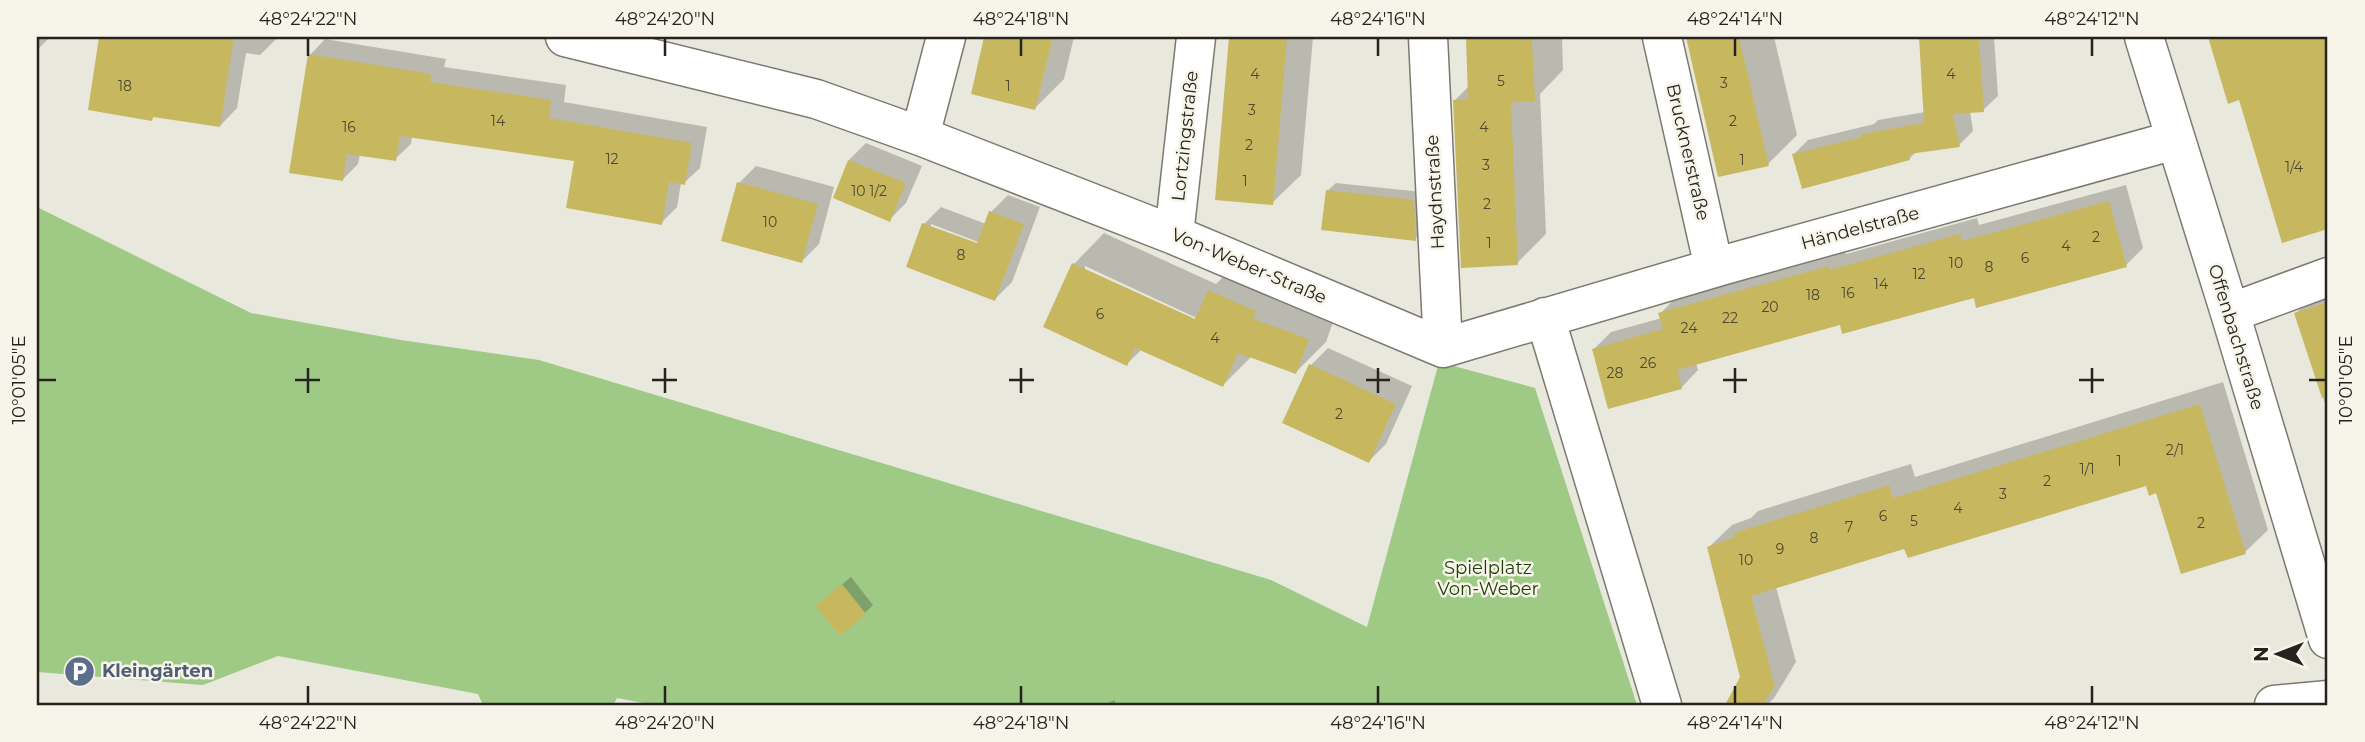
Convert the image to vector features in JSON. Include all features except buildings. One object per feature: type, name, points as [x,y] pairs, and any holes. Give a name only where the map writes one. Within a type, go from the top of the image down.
[{"type":"street","points":[[920,136],[946,37]]},
{"type":"street","name":"Lortzingstraße","points":[[1174,235],[1196,37]]},
{"type":"street","name":"Haydnstraße","points":[[1428,37],[1443,348]]},
{"type":"street","name":"Brucknerstraße","points":[[1662,37],[1714,268]]},
{"type":"street","name":"Offenbachstraße","points":[[2144,37],[2328,639]]},
{"type":"street","name":"Von-Weber-Straße","points":[[581,38],[816,99],[920,136],[1174,235],[1443,348]]},
{"type":"street","name":"Händelstraße","points":[[1545,317],[2175,140]]},
{"type":"street","points":[[2230,313],[2328,277]]},
{"type":"street","points":[[1443,348],[1545,317],[1662,705]]},
{"type":"street","points":[[2274,705],[2328,700]]},
{"type":"green space","name":"Spielplatz Von-Weber","points":[[37,207],[251,313],[401,340],[539,360],[1271,580],[1367,627],[1439,362],[1535,388],[1637,705],[654,705],[617,698],[613,705],[483,705],[478,694],[278,656],[203,685],[37,672]]},
{"type":"place","name":"Kleingärten","points":[[79,671]]}]
